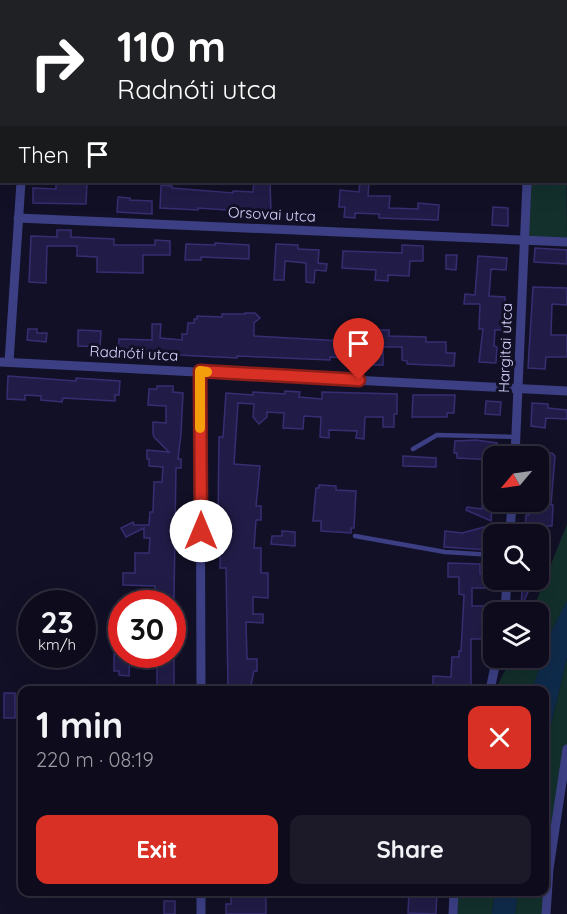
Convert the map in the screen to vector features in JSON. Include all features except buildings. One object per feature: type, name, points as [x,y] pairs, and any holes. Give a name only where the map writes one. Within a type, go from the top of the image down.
[{"type":"street","points":[[5,362],[21,183]]},
{"type":"street","name":"Hargitai utca","points":[[516,446],[527,183]]},
{"type":"street","name":"Orsovai utca","points":[[18,218],[567,242]]},
{"type":"street","name":"Radnóti utca","points":[[5,362],[567,391]]},
{"type":"street","points":[[200,371],[201,686]]},
{"type":"street","points":[[491,686],[495,668]]},
{"type":"street","points":[[549,869],[567,749]]},
{"type":"street","points":[[549,810],[556,812]]},
{"type":"street","points":[[201,896],[201,914]]},
{"type":"street","points":[[453,914],[454,896]]},
{"type":"street","points":[[546,914],[547,896]]},
{"type":"lane","points":[[412,449],[437,435],[445,434],[516,437]]},
{"type":"lane","points":[[355,536],[445,552],[483,554]]},
{"type":"green space","points":[[527,183],[567,183],[567,242],[523,240]]},
{"type":"green space","points":[[567,524],[567,601],[549,639],[549,602],[536,602],[541,590],[549,590],[549,569]]},
{"type":"green space","points":[[567,658],[567,749],[549,890],[549,732]]},
{"type":"green space","points":[[506,668],[539,668],[533,686],[497,686]]},
{"type":"green space","points":[[458,896],[494,896],[492,914],[457,914]]},
{"type":"green space","points":[[517,896],[548,896],[546,914],[515,914]]},
{"type":"water","points":[[567,601],[567,658],[549,732],[549,686],[533,686],[539,668],[549,668],[549,639]]},
{"type":"water","points":[[494,896],[517,896],[515,914],[492,914]]},
{"type":"slow traffic","points":[[200,428],[200,371],[207,372]]},
{"type":"route","points":[[201,531],[200,371],[359,380]]}]
